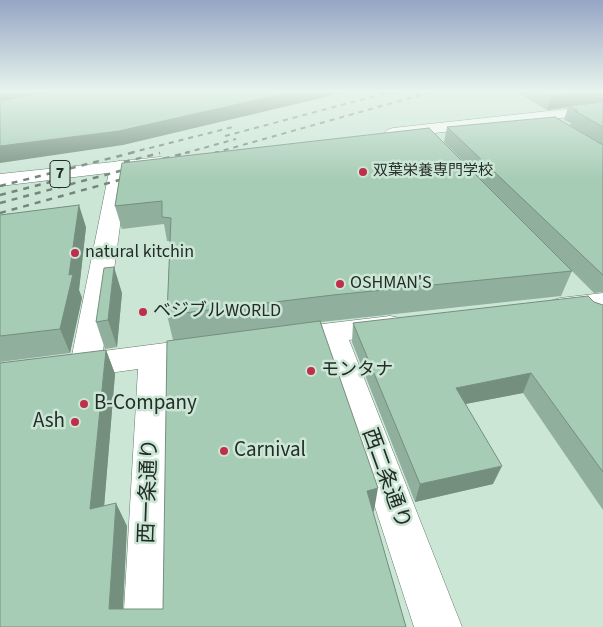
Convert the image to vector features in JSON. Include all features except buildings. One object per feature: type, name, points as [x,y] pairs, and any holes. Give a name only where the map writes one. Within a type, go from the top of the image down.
[{"type":"street","points":[[382,134],[504,120]]},
{"type":"street","points":[[547,120],[564,131]]},
{"type":"street","points":[[421,130],[441,150]]},
{"type":"street","name":"7","points":[[0,180],[178,160]]},
{"type":"street","points":[[86,364],[119,167]]},
{"type":"street","points":[[567,283],[598,309]]},
{"type":"street","points":[[530,310],[598,309]]},
{"type":"street","points":[[263,341],[416,323]]},
{"type":"street","name":"西二条通り","points":[[332,332],[438,627]]},
{"type":"street","points":[[0,376],[233,345]]},
{"type":"street","name":"西一条通り","points":[[147,627],[154,356]]},
{"type":"railway","points":[[225,136],[284,120]]},
{"type":"railway","points":[[214,153],[331,120]]},
{"type":"railway","points":[[130,153],[233,127]]},
{"type":"railway","points":[[185,153],[236,139]]},
{"type":"railway","points":[[0,186],[135,152]]},
{"type":"railway","points":[[152,162],[189,152]]},
{"type":"railway","points":[[204,156],[219,152]]},
{"type":"railway","points":[[124,162],[160,153]]},
{"type":"railway","points":[[0,203],[135,167]]},
{"type":"railway","points":[[0,213],[134,176]]},
{"type":"railway","points":[[0,195],[66,178]]},
{"type":"place","name":"双葉栄養専門学校","points":[[363,172]]},
{"type":"place","name":"natural kitchin","points":[[75,253]]},
{"type":"place","name":"OSHMAN'S","points":[[340,284]]},
{"type":"place","name":"ベジブルWORLD","points":[[143,312]]},
{"type":"place","name":"モンタナ","points":[[311,371]]},
{"type":"place","name":"B-Company","points":[[84,404]]},
{"type":"place","name":"Ash","points":[[75,422]]},
{"type":"place","name":"Carnival","points":[[224,451]]}]
